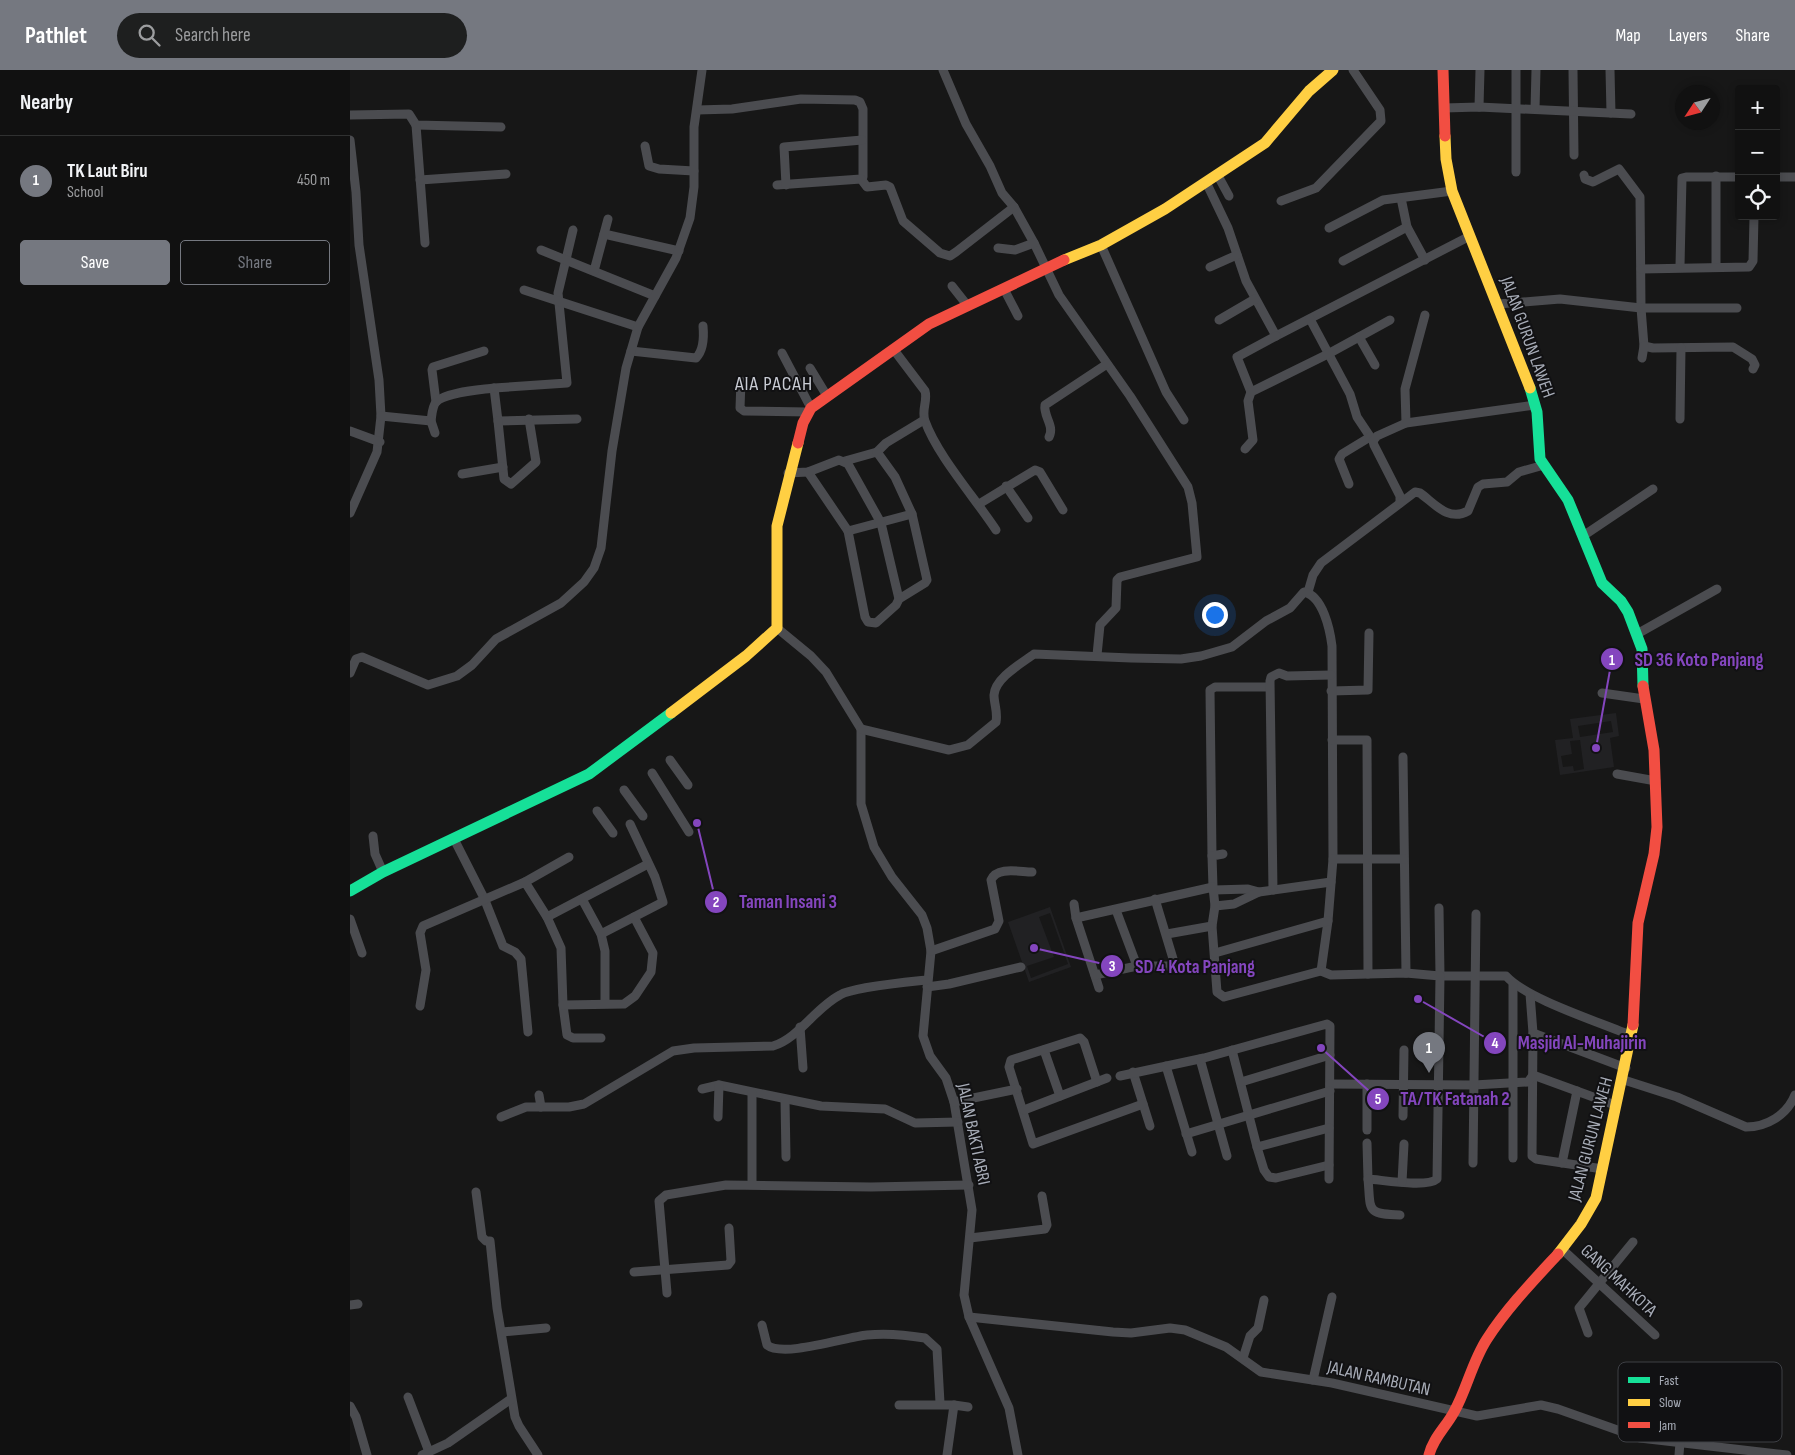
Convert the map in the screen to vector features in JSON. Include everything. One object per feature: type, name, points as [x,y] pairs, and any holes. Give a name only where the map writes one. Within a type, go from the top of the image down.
[{"type":"street","points":[[350,673],[356,660],[362,657],[428,685],[442,683],[457,676],[472,665],[496,640],[561,603],[584,582],[594,568],[601,548],[612,451],[626,368],[638,327],[679,251],[690,218],[694,171],[694,127],[702,70]]},
{"type":"street","points":[[943,70],[966,124],[1002,193],[1014,207],[1034,243],[1059,295],[1130,396],[1188,487],[1192,503],[1198,555],[1196,558],[1120,576],[1117,580],[1116,608],[1100,625],[1098,655]]},
{"type":"street","points":[[1281,202],[1316,188],[1381,121],[1380,110],[1353,70]]},
{"type":"street","name":"JALAN GURUN LAWEH","points":[[1429,1455],[1431,1446],[1454,1412],[1475,1360],[1486,1340],[1518,1298],[1562,1249],[1590,1211],[1596,1198],[1615,1105],[1625,1074],[1632,1036],[1638,923],[1654,854],[1657,827],[1654,750],[1644,699],[1642,649],[1621,601],[1602,583],[1597,575],[1584,536],[1568,500],[1544,466],[1538,452],[1536,405],[1498,304],[1452,191],[1446,159],[1443,70]]},
{"type":"street","points":[[1479,107],[1480,70]]},
{"type":"street","points":[[1516,70],[1516,172]]},
{"type":"street","points":[[1535,109],[1536,70]]},
{"type":"street","points":[[1573,70],[1574,155]]},
{"type":"street","points":[[1610,70],[1611,113]]},
{"type":"street","points":[[350,891],[383,872],[589,774],[746,656],[777,628],[776,526],[788,473],[803,423],[810,410],[929,324],[966,305],[1101,245],[1206,182],[1272,136],[1294,107],[1326,72]]},
{"type":"street","points":[[697,110],[732,109],[802,99],[855,100],[862,105],[863,109],[863,176],[861,179]]},
{"type":"street","points":[[1444,108],[1516,108],[1631,114]]},
{"type":"street","points":[[350,115],[408,114],[416,125],[425,242]]},
{"type":"street","points":[[416,125],[501,128]]},
{"type":"street","points":[[350,140],[355,246],[378,380],[381,416],[380,442],[353,499],[350,513]]},
{"type":"street","points":[[861,179],[782,185],[784,147],[862,140]]},
{"type":"street","points":[[645,146],[649,166],[658,169],[694,171]]},
{"type":"street","points":[[1584,175],[1585,179],[1593,182],[1619,169],[1637,192],[1640,202],[1641,308],[1644,346],[1642,358]]},
{"type":"street","points":[[420,180],[506,174]]},
{"type":"street","points":[[1217,174],[1229,196]]},
{"type":"street","points":[[1680,266],[1681,180],[1686,176],[1735,177]]},
{"type":"street","points":[[1716,176],[1716,267]]},
{"type":"street","points":[[1780,177],[1795,177]]},
{"type":"street","points":[[861,179],[867,187],[886,185],[890,187],[903,221],[940,253],[946,255],[956,252],[1014,207]]},
{"type":"street","points":[[1206,182],[1221,211],[1255,299],[1276,336]]},
{"type":"street","points":[[1328,228],[1377,202],[1389,198],[1452,191]]},
{"type":"street","points":[[1401,198],[1408,227],[1425,260]]},
{"type":"street","points":[[594,271],[608,219]]},
{"type":"street","points":[[1641,268],[1680,266],[1744,267],[1752,264],[1754,220]]},
{"type":"street","points":[[1343,261],[1408,227]]},
{"type":"street","points":[[436,402],[460,393],[494,388],[567,383],[558,293],[574,230]]},
{"type":"street","points":[[604,234],[679,251]]},
{"type":"street","points":[[1245,448],[1253,440],[1248,401],[1251,392],[1236,357],[1470,236]]},
{"type":"street","points":[[998,248],[1015,250],[1034,243]]},
{"type":"street","points":[[1101,245],[1166,392],[1184,420]]},
{"type":"street","points":[[541,250],[655,296]]},
{"type":"street","points":[[1210,267],[1237,255]]},
{"type":"street","points":[[952,286],[966,305]]},
{"type":"street","points":[[1004,289],[1018,316]]},
{"type":"street","points":[[524,290],[638,327]]},
{"type":"street","points":[[1219,320],[1255,299]]},
{"type":"street","points":[[1498,304],[1560,299],[1641,308],[1737,308]]},
{"type":"street","points":[[1406,422],[1404,389],[1425,315]]},
{"type":"street","points":[[1310,319],[1350,394],[1357,417],[1372,439],[1400,496],[1400,503]]},
{"type":"street","points":[[1251,392],[1328,354],[1390,320]]},
{"type":"street","points":[[631,351],[696,358],[700,354],[704,339],[703,326]]},
{"type":"street","points":[[1359,337],[1375,365]]},
{"type":"street","points":[[1644,346],[1680,348],[1733,347],[1752,359],[1755,364],[1753,369]]},
{"type":"street","points":[[1680,348],[1680,419]]},
{"type":"street","points":[[894,350],[927,397],[923,409],[924,420],[951,467],[996,530]]},
{"type":"street","points":[[435,433],[431,421],[436,402],[433,367],[484,351]]},
{"type":"street","points":[[782,353],[810,410]]},
{"type":"street","points":[[1049,437],[1051,431],[1044,411],[1045,405],[1107,364]]},
{"type":"street","points":[[810,368],[827,396]]},
{"type":"street","points":[[741,381],[740,408],[744,412],[810,410]]},
{"type":"street","points":[[494,388],[504,479],[512,484],[536,462],[530,419]]},
{"type":"street","points":[[1349,484],[1339,459],[1342,454],[1406,422],[1536,405]]},
{"type":"street","points":[[381,416],[431,421]]},
{"type":"street","points":[[498,421],[577,419]]},
{"type":"street","points":[[788,473],[808,472],[839,460],[845,461],[877,452],[886,443],[924,420]]},
{"type":"street","points":[[350,431],[380,442]]},
{"type":"street","points":[[808,472],[848,531],[865,617],[868,622],[876,624],[896,605],[899,599],[927,580],[912,514],[895,477],[877,452]]},
{"type":"street","points":[[845,461],[881,523],[899,599]]},
{"type":"street","points":[[1308,592],[1313,574],[1321,563],[1417,492],[1443,512],[1464,513],[1468,511],[1478,487],[1482,484],[1506,482],[1518,472],[1544,466]]},
{"type":"street","points":[[462,474],[503,467]]},
{"type":"street","points":[[979,504],[1032,471],[1038,470],[1063,510]]},
{"type":"street","points":[[1006,486],[1028,518]]},
{"type":"street","points":[[1584,536],[1653,489]]},
{"type":"street","points":[[848,531],[912,514]]},
{"type":"street","points":[[1637,634],[1717,589]]},
{"type":"street","points":[[777,628],[812,656],[826,672],[861,728],[949,750],[968,745],[996,722],[998,713],[994,691],[1000,682],[1034,654],[1181,659],[1224,651],[1241,641],[1266,621],[1290,608],[1304,592],[1308,592]]},
{"type":"street","points":[[1308,592],[1319,606],[1330,636],[1333,859],[1328,921],[1321,971]]},
{"type":"street","points":[[1331,691],[1368,690],[1368,633]]},
{"type":"street","points":[[1273,890],[1269,687],[1271,677],[1279,673],[1287,676],[1331,675]]},
{"type":"street","points":[[1269,687],[1220,687],[1210,690],[1212,856],[1215,906],[1212,926],[1217,992],[1224,997],[1321,971],[1331,975],[1406,973],[1440,976],[1506,976],[1514,984],[1530,994],[1632,1036]]},
{"type":"street","points":[[1602,693],[1644,699]]},
{"type":"street","name":"JALAN BAKTI ABRI","points":[[861,728],[861,804],[864,818],[880,859],[922,915],[931,951],[923,1025],[925,1045],[930,1056],[946,1078],[954,1102],[972,1210],[964,1278],[964,1295],[968,1317],[1009,1408],[1018,1455]]},
{"type":"street","points":[[1332,740],[1367,740],[1368,974]]},
{"type":"street","points":[[1403,757],[1406,973]]},
{"type":"street","points":[[670,760],[688,785]]},
{"type":"street","points":[[652,772],[689,832]]},
{"type":"street","points":[[1617,774],[1656,781]]},
{"type":"street","points":[[624,790],[643,816]]},
{"type":"street","points":[[597,810],[613,833]]},
{"type":"street","points":[[601,934],[663,902],[655,877],[630,824]]},
{"type":"street","points":[[372,836],[375,854],[383,872]]},
{"type":"street","points":[[454,839],[484,898],[503,946],[515,952],[521,958],[528,1032]]},
{"type":"street","points":[[1212,856],[1224,854]]},
{"type":"street","points":[[420,1006],[426,970],[420,930],[423,926],[484,898],[525,882],[569,858]]},
{"type":"street","points":[[1333,859],[1404,859]]},
{"type":"street","points":[[547,917],[648,864]]},
{"type":"street","points":[[931,951],[995,930],[999,921],[991,880],[993,876],[1001,871],[1032,872]]},
{"type":"street","points":[[525,882],[547,917],[561,948],[563,1004],[569,1038],[601,1038]]},
{"type":"street","points":[[1215,906],[1234,904],[1259,892],[1331,882]]},
{"type":"street","points":[[1076,918],[1116,910],[1155,899],[1213,889],[1248,889],[1259,892]]},
{"type":"street","points":[[582,899],[601,934],[605,950],[605,1003]]},
{"type":"street","points":[[1095,975],[1137,966],[1172,964],[1175,959],[1155,899]]},
{"type":"street","points":[[1074,904],[1076,918],[1099,988]]},
{"type":"street","points":[[1368,1178],[1402,1182],[1432,1182],[1437,1179],[1440,976],[1439,908]]},
{"type":"street","points":[[1116,910],[1137,966]]},
{"type":"street","points":[[1474,1163],[1476,914]]},
{"type":"street","points":[[563,1004],[624,1004],[630,1002],[644,985],[651,972],[652,948],[634,917]]},
{"type":"street","points":[[350,919],[362,953]]},
{"type":"street","points":[[1215,953],[1328,921]]},
{"type":"street","points":[[1167,934],[1212,926]]},
{"type":"street","points":[[501,1117],[519,1108],[569,1108],[584,1104],[673,1052],[694,1048],[773,1046],[784,1042],[822,1006],[841,993],[927,983],[949,984],[1021,968]]},
{"type":"street","points":[[1513,1158],[1514,984]]},
{"type":"street","points":[[1530,994],[1533,1033],[1532,1156],[1536,1159],[1603,1169]]},
{"type":"street","points":[[1120,1076],[1200,1059],[1327,1024],[1330,1026],[1328,1179]]},
{"type":"street","points":[[800,1027],[803,1068]]},
{"type":"street","points":[[1533,1033],[1746,1128],[1782,1116],[1795,1095]]},
{"type":"street","points":[[1097,1082],[1083,1040],[1080,1038],[1011,1060],[1010,1067],[1033,1144],[1036,1145],[1143,1104]]},
{"type":"street","points":[[1044,1050],[1060,1096]]},
{"type":"street","points":[[1232,1050],[1264,1170],[1272,1178],[1329,1165]]},
{"type":"street","points":[[1403,1116],[1404,1050]]},
{"type":"street","points":[[1241,1082],[1330,1055]]},
{"type":"street","points":[[1200,1059],[1227,1156]]},
{"type":"street","points":[[1166,1066],[1192,1152]]},
{"type":"street","points":[[1133,1072],[1150,1126]]},
{"type":"street","points":[[1186,1134],[1250,1116],[1330,1088],[1366,1084],[1474,1085],[1528,1082],[1533,1075]]},
{"type":"street","points":[[1533,1075],[1615,1105]]},
{"type":"street","points":[[1024,1110],[1107,1078]]},
{"type":"street","points":[[1366,1084],[1367,1130]]},
{"type":"street","points":[[718,1086],[718,1117]]},
{"type":"street","points":[[702,1089],[718,1086],[821,1106],[885,1109],[915,1123],[958,1122]]},
{"type":"street","points":[[954,1102],[1017,1089]]},
{"type":"street","points":[[1562,1163],[1577,1090]]},
{"type":"street","points":[[752,1093],[752,1184]]},
{"type":"street","points":[[539,1095],[541,1108]]},
{"type":"street","points":[[785,1100],[786,1157]]},
{"type":"street","points":[[1258,1147],[1329,1128]]},
{"type":"street","points":[[1367,1143],[1368,1178],[1371,1205],[1374,1212],[1400,1215]]},
{"type":"street","points":[[1402,1182],[1404,1144]]},
{"type":"street","points":[[667,1293],[659,1201],[662,1198],[726,1185],[752,1184],[871,1188],[969,1185]]},
{"type":"street","points":[[476,1192],[482,1237],[486,1241],[490,1241],[511,1398],[519,1426],[538,1455]]},
{"type":"street","points":[[970,1238],[1045,1229],[1047,1225],[1042,1196]]},
{"type":"street","points":[[634,1272],[728,1264],[731,1261],[729,1228]]},
{"type":"street","points":[[1588,1333],[1578,1310],[1597,1284],[1633,1242]]},
{"type":"street","name":"GANG MAHKOTA","points":[[1562,1249],[1597,1284],[1655,1335]]},
{"type":"street","points":[[1312,1380],[1332,1297]]},
{"type":"street","points":[[1243,1358],[1250,1336],[1258,1328],[1264,1300]]},
{"type":"street","name":"JALAN RAMBUTAN","points":[[968,1317],[1114,1332],[1131,1333],[1170,1328],[1185,1330],[1226,1347],[1262,1372],[1312,1380],[1477,1416],[1541,1406],[1558,1409],[1618,1430]]},
{"type":"street","points":[[762,1325],[767,1345],[776,1350],[822,1345],[867,1335],[925,1338],[937,1349],[940,1403]]},
{"type":"street","points":[[502,1332],[546,1328]]},
{"type":"street","points":[[408,1397],[425,1453],[448,1442],[511,1398]]},
{"type":"street","points":[[899,1405],[940,1403],[968,1407]]},
{"type":"street","points":[[948,1455],[954,1405]]},
{"type":"street","points":[[350,1406],[356,1417],[367,1455]]},
{"type":"street","points":[[1679,1455],[1681,1442]]},
{"type":"street","name":"JALAN RAMBUTAN","points":[[1689,1442],[1788,1455]]},
{"type":"shaded area","points":[[1616,713],[1619,736],[1610,738],[1614,767],[1560,775],[1555,740],[1573,738],[1570,719]],"holes":[[[1611,721],[1613,732],[1580,737],[1578,726]],[[1580,740],[1584,769],[1574,771],[1573,766],[1563,767],[1561,756],[1572,754],[1570,741]]]},
{"type":"shaded area","points":[[1050,907],[1071,967],[1029,982],[1008,922]],"holes":[[[1050,913],[1068,964],[1031,978],[1027,966],[1054,957],[1039,917]]]},
{"type":"traffic: fast","points":[[1530,388],[1537,412],[1540,459],[1568,500],[1602,583],[1621,601],[1628,612],[1642,649],[1643,686]]},
{"type":"traffic: fast","points":[[350,891],[383,872],[589,774],[671,713]]},
{"type":"traffic: slow","points":[[1064,260],[1101,245],[1165,209],[1265,143],[1309,91],[1333,70]]},
{"type":"traffic: slow","points":[[1445,136],[1446,159],[1452,191],[1530,388]]},
{"type":"traffic: slow","points":[[671,713],[746,656],[777,628],[777,526],[798,443]]},
{"type":"traffic: slow","points":[[1558,1254],[1581,1224],[1596,1198],[1633,1025]]},
{"type":"traffic: jam","points":[[1443,70],[1445,136]]},
{"type":"traffic: jam","points":[[798,443],[803,423],[811,408],[929,324],[1064,260]]},
{"type":"traffic: jam","points":[[1633,1025],[1638,923],[1654,854],[1657,827],[1654,750],[1643,686]]},
{"type":"traffic: jam","points":[[1429,1455],[1433,1443],[1459,1403],[1477,1357],[1487,1339],[1512,1306],[1558,1254]]},
{"type":"place","name":"SD 36 Koto Panjang","points":[[1596,748]]},
{"type":"place","name":"Taman Insani 3","points":[[697,823]]},
{"type":"place","name":"SD 4 Kota Panjang","points":[[1034,948]]},
{"type":"place","name":"Masjid Al-Muhajirin","points":[[1418,999]]},
{"type":"place","name":"TA/TK Fatanah 2","points":[[1321,1048]]},
{"type":"place","name":"TK Laut Biru","points":[[1429,1073]]},
{"type":"district","name":"AIA PACAH","points":[[774,383]]}]
